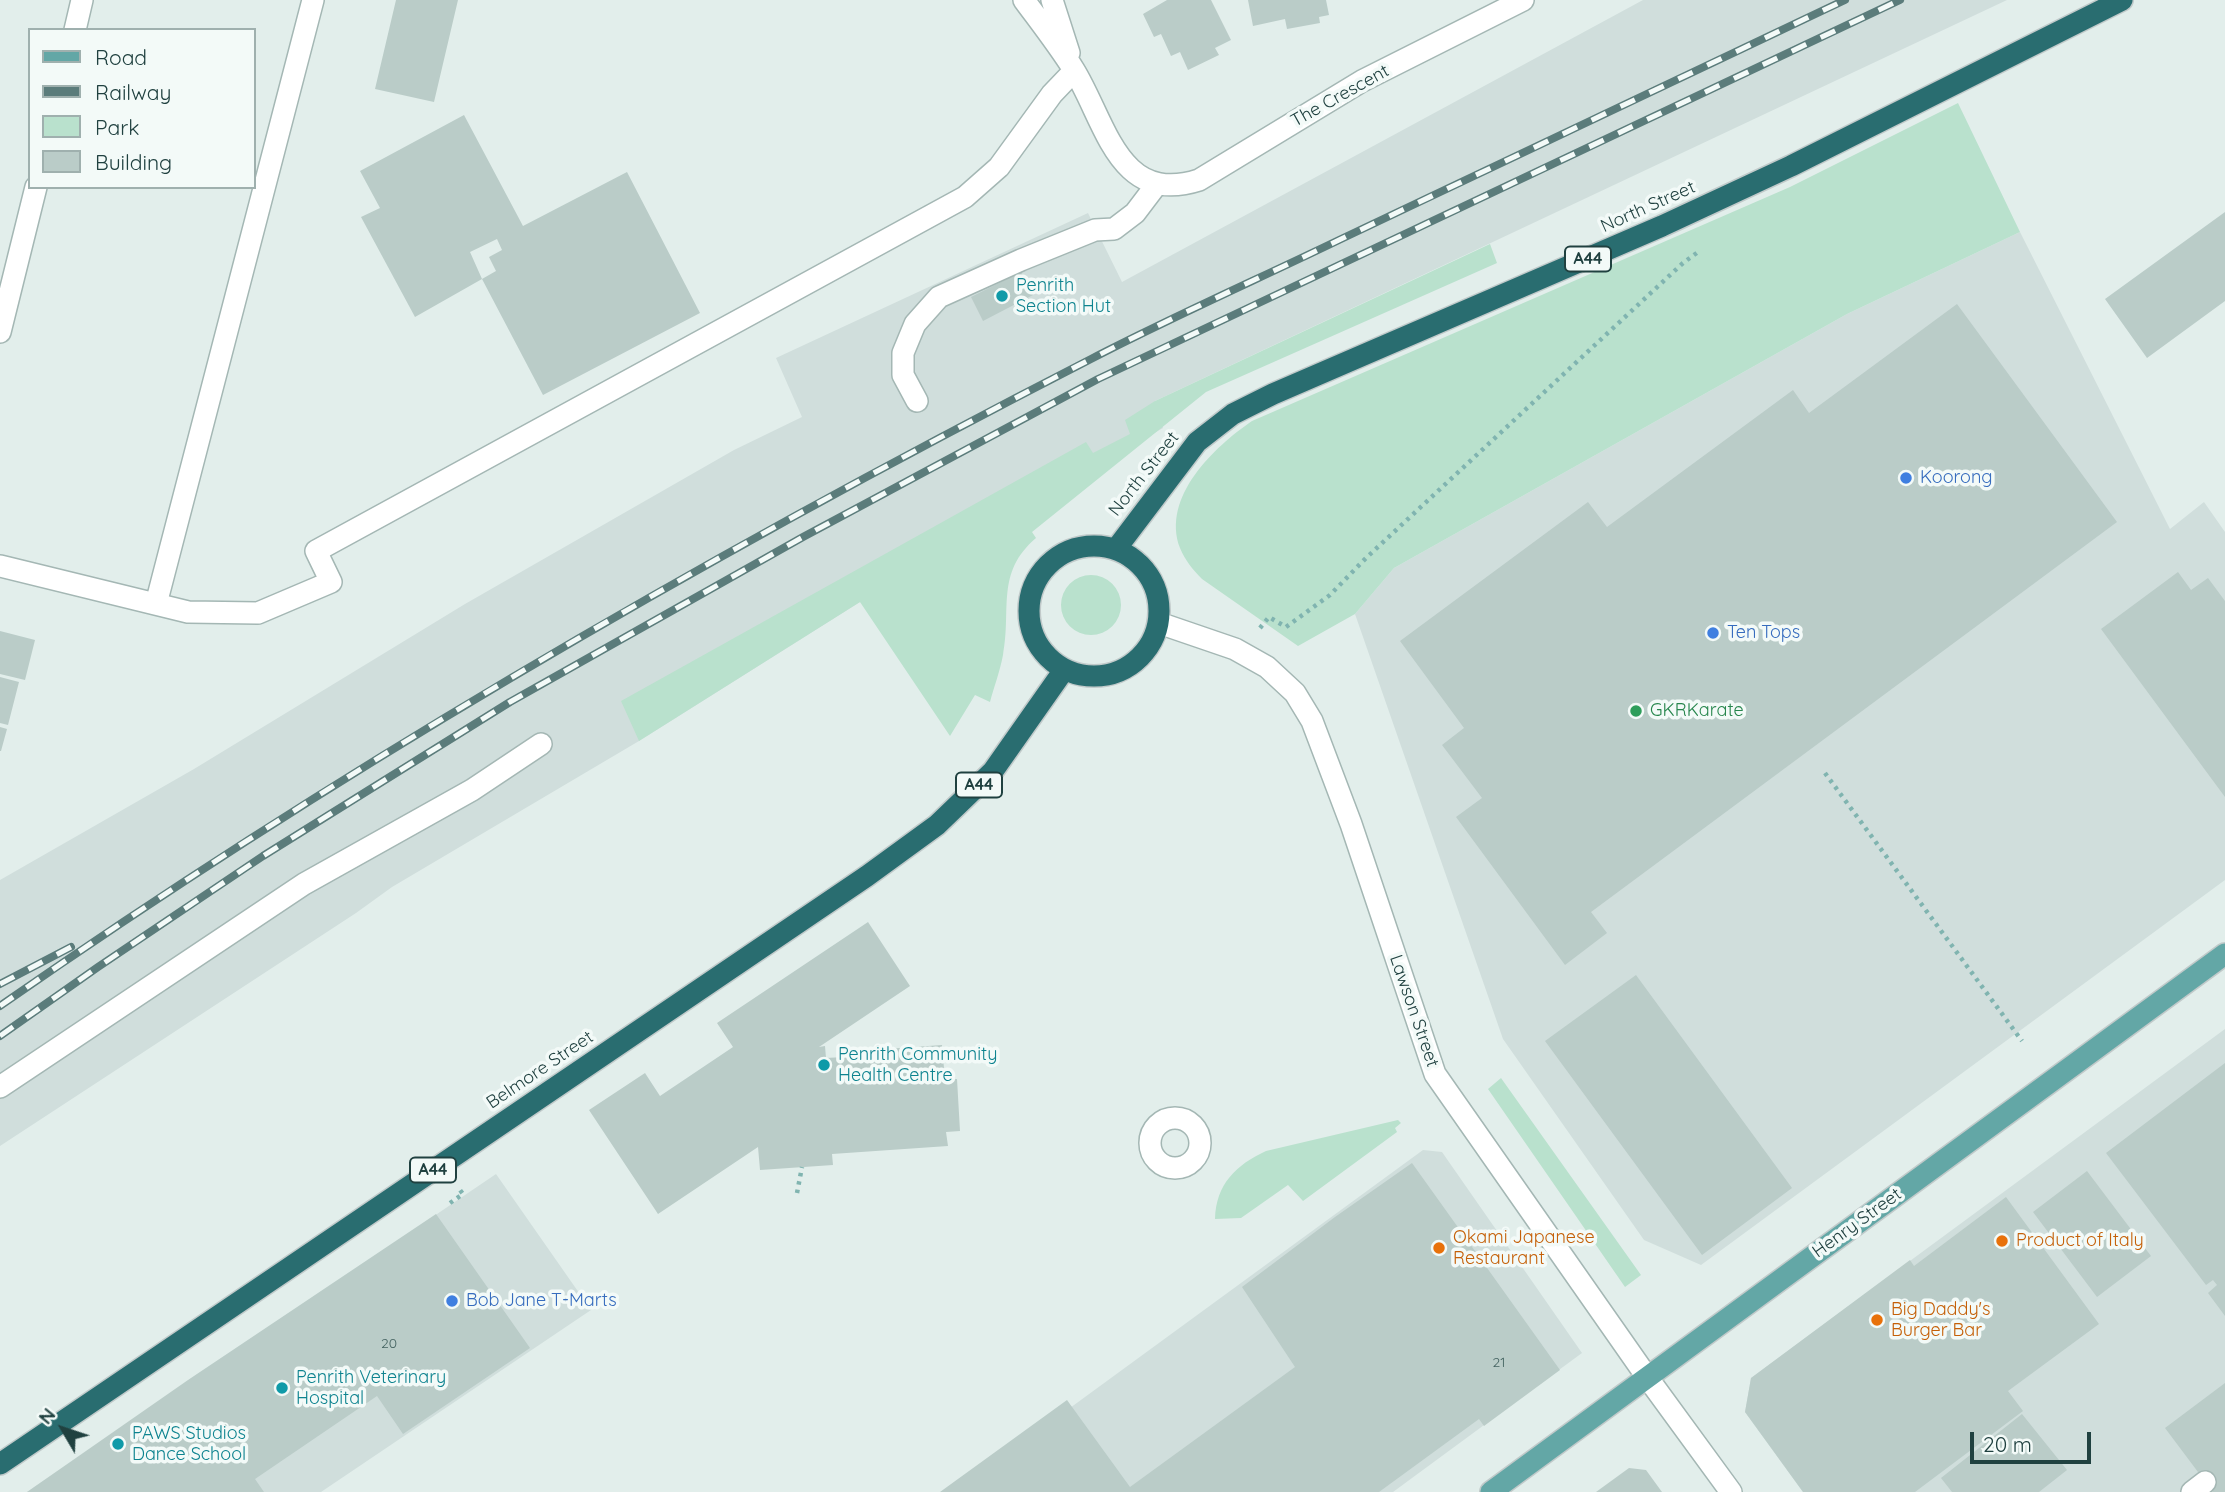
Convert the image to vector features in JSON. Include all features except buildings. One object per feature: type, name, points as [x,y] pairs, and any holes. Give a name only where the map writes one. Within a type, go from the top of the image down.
[{"type":"highway","name":"North Street","points":[[1116,548],[1197,442],[1233,414],[1273,394],[1520,289],[1732,194],[2122,0]]},
{"type":"highway","points":[[1094,545],[1116,548],[1133,557],[1156,587],[1160,605],[1159,623],[1152,642],[1140,659],[1123,670],[1103,676],[1083,676],[1064,670],[1046,656],[1034,638],[1029,617],[1030,595],[1039,575],[1054,559],[1073,549],[1094,545]]},
{"type":"highway","name":"Belmore Street","points":[[0,1464],[867,876],[937,825],[993,772],[1064,670]]},
{"type":"main road","name":"Henry Street","points":[[1491,1492],[2225,954]]},
{"type":"street","points":[[75,28],[82,0]]},
{"type":"street","points":[[156,604],[313,0]]},
{"type":"street","points":[[917,401],[904,375],[904,352],[915,324],[939,297],[1095,230],[1114,229],[1135,213],[1157,184],[1128,168],[1114,148],[1074,71],[1024,0]]},
{"type":"street","points":[[1052,0],[1074,71]]},
{"type":"street","name":"The Crescent","points":[[1157,184],[1173,186],[1199,180],[1363,82],[1522,0]]},
{"type":"street","points":[[0,566],[188,612],[258,613],[331,582],[316,551],[965,197],[999,167],[1052,94],[1074,71]]},
{"type":"street","points":[[0,332],[36,189]]},
{"type":"street","name":"Lawson Street","points":[[1159,623],[1235,649],[1267,667],[1295,693],[1312,721],[1352,824],[1435,1074],[1731,1492]]},
{"type":"street","points":[[0,1087],[304,884],[472,790],[541,744]]},
{"type":"path","points":[[1260,629],[1269,617],[1286,628],[1330,595],[1366,558],[1698,252]]},
{"type":"path","points":[[1825,774],[2022,1041]]},
{"type":"path","points":[[797,1193],[802,1167]]},
{"type":"path","points":[[450,1203],[463,1194],[457,1188]]},
{"type":"shaded area","points":[[1643,0],[2007,0],[1155,401],[1163,428],[860,602],[639,741],[392,887],[0,1146],[0,880],[194,769],[465,604],[734,450],[802,417],[776,358],[1088,213],[1122,282]]},
{"type":"shaded area","points":[[2020,232],[2170,529],[2204,502],[2225,532],[2225,880],[1701,1265],[1644,1240],[1503,1039],[1355,614],[1394,568],[1847,314]]},
{"type":"shaded area","points":[[2225,1029],[2225,1492],[1803,1492],[1745,1412],[1751,1378]]},
{"type":"shaded area","points":[[1423,1150],[1442,1152],[1582,1353],[1393,1492],[955,1492]]},
{"type":"shaded area","points":[[496,1174],[591,1310],[321,1492],[27,1492]]},
{"type":"green space","points":[[1958,103],[2020,232],[1847,314],[1394,568],[1355,614],[1298,646],[1202,579],[1184,557],[1176,529],[1184,492],[1208,459],[1252,421],[1790,187]]},
{"type":"green space","points":[[1490,244],[1497,263],[1206,392],[1032,532],[1036,538],[1023,551],[1010,578],[1003,655],[990,702],[975,695],[950,736],[860,602],[639,741],[621,701],[1086,442],[1093,453],[1130,434],[1125,420],[1155,401]]},
{"type":"green space","points":[[1091,575],[1108,580],[1116,588],[1121,605],[1116,622],[1108,630],[1091,635],[1074,630],[1066,622],[1061,605],[1066,588],[1074,580]]},
{"type":"green space","points":[[1501,1078],[1641,1275],[1625,1287],[1488,1089]]},
{"type":"green space","points":[[1398,1120],[1401,1123],[1395,1128],[1397,1132],[1303,1201],[1288,1185],[1241,1218],[1215,1219],[1219,1196],[1230,1177],[1237,1169],[1266,1151]]},
{"type":"railway","points":[[0,1006],[264,830],[398,746],[534,664],[810,507],[1152,328],[1845,0]]},
{"type":"railway","points":[[0,1036],[263,856],[510,702],[803,537],[1098,379],[1900,0]]},
{"type":"railway","points":[[0,984],[71,947]]},
{"type":"place","name":"Penrith Section Hut","points":[[1002,296]]},
{"type":"place","name":"Koorong","points":[[1906,478]]},
{"type":"place","name":"Ten Tops","points":[[1713,633]]},
{"type":"place","name":"GKRKarate","points":[[1636,711]]},
{"type":"place","name":"Penrith Community Health Centre","points":[[824,1065]]},
{"type":"place","name":"Product of Italy","points":[[2002,1241]]},
{"type":"place","name":"Okami Japanese Restaurant","points":[[1439,1248]]},
{"type":"place","name":"Bob Jane T-Marts","points":[[452,1301]]},
{"type":"place","name":"Big Daddy's Burger Bar","points":[[1877,1320]]},
{"type":"place","name":"Penrith Veterinary Hospital","points":[[282,1388]]},
{"type":"place","name":"PAWS Studios Dance School","points":[[118,1444]]}]
